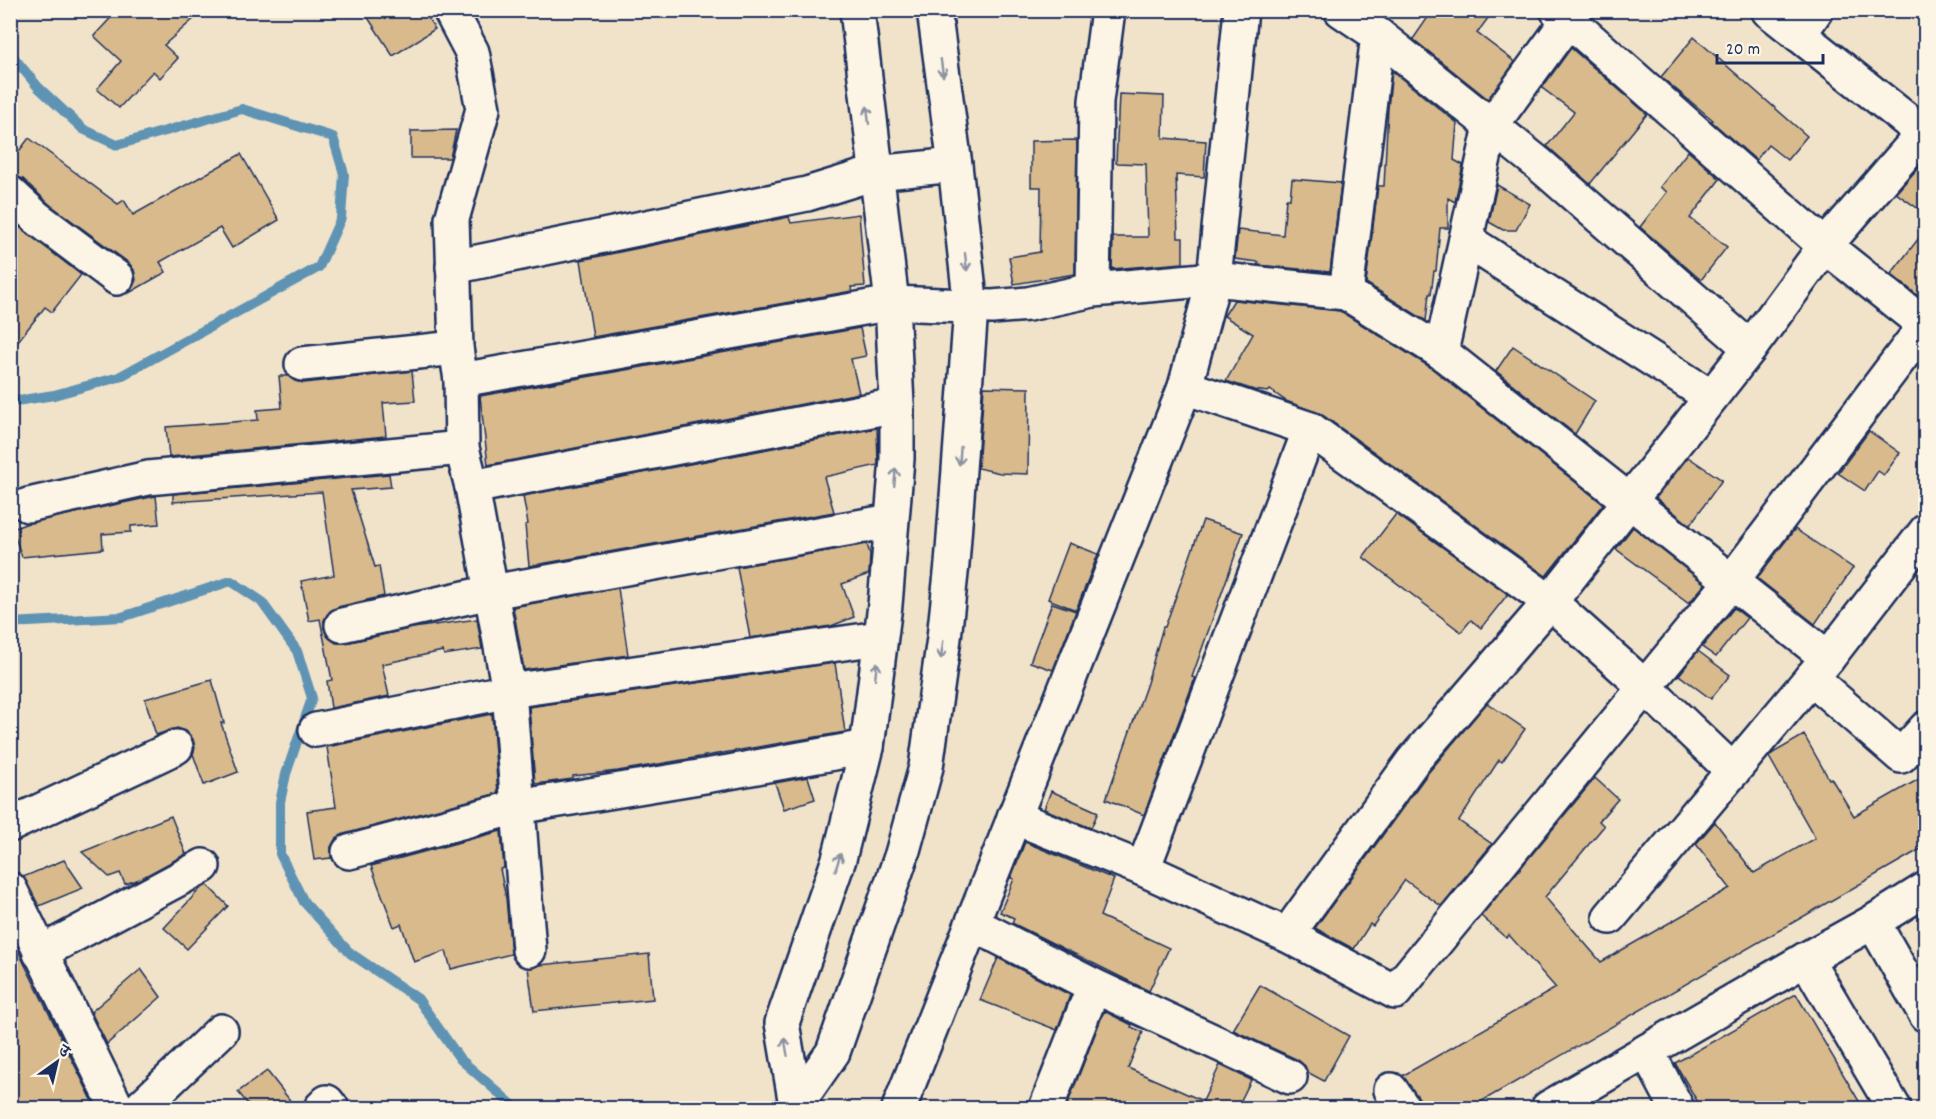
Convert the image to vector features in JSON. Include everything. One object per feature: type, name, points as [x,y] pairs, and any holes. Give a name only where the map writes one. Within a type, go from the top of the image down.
[{"type":"street","points":[[450,10],[472,52],[483,109],[452,219],[456,348],[461,380],[462,448],[472,487],[509,691],[529,950]]},
{"type":"street","points":[[795,1107],[782,1023],[839,859],[867,747],[879,638],[885,605],[897,459],[892,303],[857,10]]},
{"type":"street","points":[[795,1107],[833,1052],[902,854],[926,767],[952,564],[981,308],[955,165],[934,10]]},
{"type":"street","points":[[1093,290],[1096,101],[1108,10]]},
{"type":"street","points":[[899,1108],[1185,387],[1214,279],[1241,10]]},
{"type":"street","points":[[1341,10],[1377,35],[1539,164],[1750,348]]},
{"type":"street","points":[[1287,935],[1413,761],[1551,602],[1750,348],[1825,246],[1924,132],[1807,22],[1768,10]]},
{"type":"street","points":[[1014,817],[1143,870],[1287,935],[1395,992],[1731,582],[1925,325],[1825,246],[1563,15],[1491,126],[1441,352]]},
{"type":"street","points":[[1346,292],[1377,35]]},
{"type":"street","points":[[453,267],[807,194],[875,173],[955,165]]},
{"type":"street","points":[[10,193],[37,218],[117,278]]},
{"type":"street","points":[[1466,240],[1711,397]]},
{"type":"street","points":[[461,380],[892,303],[981,308],[1028,304],[1093,290],[1214,279],[1346,292],[1441,352],[1731,582],[1819,668],[1901,756],[1926,729]]},
{"type":"street","points":[[302,364],[456,348]]},
{"type":"street","points":[[1185,387],[1310,429],[1551,602],[1733,771]]},
{"type":"street","points":[[472,487],[897,405]]},
{"type":"street","points":[[1143,870],[1310,429]]},
{"type":"street","points":[[28,505],[148,478],[462,448]]},
{"type":"street","points":[[342,625],[491,592],[891,521]]},
{"type":"street","points":[[1610,917],[1819,668],[1925,531]]},
{"type":"street","points":[[316,730],[509,691],[879,638]]},
{"type":"street","points":[[10,825],[176,747]]},
{"type":"street","points":[[349,852],[517,807],[867,747]]},
{"type":"street","points":[[40,952],[203,866]]},
{"type":"street","points":[[10,889],[117,1108]]},
{"type":"street","points":[[1548,1108],[1593,1097],[1647,1051],[1926,890]]},
{"type":"street","points":[[1873,922],[1926,1016]]},
{"type":"street","points":[[973,924],[1094,986],[1290,1077]]},
{"type":"street","points":[[1806,959],[1894,1108]]},
{"type":"street","points":[[1054,1106],[1094,986]]},
{"type":"street","points":[[140,1108],[221,1031]]},
{"type":"street","points":[[1647,1051],[1677,1108]]},
{"type":"street","points":[[321,1108],[327,1102],[332,1108]]},
{"type":"building","points":[[118,10],[204,10],[164,45],[178,58],[160,78],[153,71],[119,108],[97,89],[121,61],[94,36]]},
{"type":"building","points":[[363,10],[423,10],[435,29],[393,56]]},
{"type":"building","points":[[1433,10],[1494,10],[1477,33],[1515,62],[1488,99],[1413,39]]},
{"type":"building","points":[[1694,37],[1807,136],[1787,160],[1768,145],[1756,160],[1711,121],[1713,120],[1661,77]]},
{"type":"building","points":[[1571,48],[1647,114],[1590,184],[1547,146],[1574,112],[1542,88]]},
{"type":"building","points":[[1392,71],[1457,123],[1454,160],[1463,165],[1455,202],[1448,198],[1448,228],[1440,228],[1436,271],[1434,271],[1431,294],[1429,294],[1426,321],[1366,283],[1378,186],[1384,186]]},
{"type":"building","points":[[1119,94],[1164,96],[1163,138],[1206,141],[1204,177],[1176,175],[1178,238],[1183,238],[1183,263],[1112,269],[1113,237],[1148,237],[1146,164],[1116,163]]},
{"type":"building","points":[[456,130],[450,158],[411,158],[411,131]]},
{"type":"building","points":[[29,138],[118,204],[124,200],[133,215],[241,154],[279,220],[232,248],[220,228],[160,262],[166,272],[129,293],[136,280],[134,270],[129,263],[49,204],[23,179],[10,174],[10,163]]},
{"type":"building","points":[[1077,140],[1075,274],[1014,284],[1009,257],[1040,252],[1041,187],[1031,187],[1031,141]]},
{"type":"building","points":[[1688,151],[1720,179],[1690,218],[1727,247],[1701,280],[1640,227],[1667,192],[1660,187]]},
{"type":"building","points":[[1926,159],[1926,214],[1896,193]]},
{"type":"building","points":[[1292,179],[1341,183],[1330,272],[1257,265],[1259,262],[1235,259],[1238,230],[1283,235],[1286,199],[1290,199]]},
{"type":"building","points":[[1497,185],[1530,204],[1516,230],[1503,230],[1489,222]]},
{"type":"building","points":[[859,214],[865,286],[851,287],[852,291],[593,337],[581,260],[789,217],[791,223]]},
{"type":"building","points":[[15,223],[81,275],[52,312],[45,307],[10,351],[10,229]]},
{"type":"building","points":[[1926,229],[1926,302],[1891,274]]},
{"type":"building","points":[[1234,300],[1340,311],[1430,367],[1603,504],[1546,576],[1321,414],[1286,401],[1270,390],[1268,392],[1254,390],[1226,381],[1253,334],[1224,316]]},
{"type":"building","points":[[860,328],[866,356],[851,359],[859,393],[488,465],[480,396]]},
{"type":"building","points":[[1513,346],[1595,401],[1575,434],[1496,371]]},
{"type":"building","points":[[412,371],[415,401],[383,403],[386,436],[169,457],[166,427],[258,420],[257,410],[282,408],[279,376],[288,376],[304,383]]},
{"type":"building","points":[[984,387],[1029,388],[1028,474],[1000,473],[978,468]]},
{"type":"building","points":[[877,428],[878,465],[824,477],[834,512],[529,566],[525,525],[528,524],[523,496]]},
{"type":"building","points":[[1869,431],[1900,453],[1884,475],[1878,471],[1865,491],[1838,473]]},
{"type":"building","points":[[1688,457],[1722,480],[1690,525],[1656,498]]},
{"type":"building","points":[[389,474],[391,487],[351,490],[375,567],[379,566],[384,596],[330,611],[324,620],[324,628],[328,637],[336,643],[346,643],[413,628],[477,619],[482,649],[444,655],[443,651],[382,664],[389,696],[331,708],[327,681],[332,680],[320,619],[309,621],[301,581],[334,575],[322,492],[173,502],[173,494]]},
{"type":"building","points":[[156,496],[159,524],[131,526],[131,532],[102,534],[103,549],[22,557],[12,529],[28,523]]},
{"type":"building","points":[[1396,514],[1508,594],[1481,628],[1471,620],[1461,632],[1363,557]]},
{"type":"building","points":[[1203,520],[1243,533],[1192,677],[1195,678],[1144,815],[1106,799],[1147,683],[1163,627],[1165,627]]},
{"type":"building","points":[[1633,527],[1705,584],[1689,603],[1616,549]]},
{"type":"building","points":[[1795,529],[1853,568],[1815,624],[1757,578]]},
{"type":"building","points":[[1069,543],[1098,554],[1076,610],[1048,599]]},
{"type":"building","points":[[867,544],[870,554],[869,574],[842,584],[854,617],[831,626],[750,638],[737,567]]},
{"type":"building","points":[[618,588],[628,655],[524,670],[513,607]]},
{"type":"building","points":[[1052,603],[1076,611],[1053,670],[1030,662]]},
{"type":"building","points":[[1734,608],[1747,618],[1716,657],[1702,647]]},
{"type":"building","points":[[1698,651],[1730,675],[1711,699],[1679,675]]},
{"type":"building","points":[[835,663],[845,732],[535,784],[529,707]]},
{"type":"building","points":[[212,680],[224,723],[221,723],[238,772],[204,785],[193,754],[195,748],[193,739],[186,731],[177,728],[156,735],[145,699]]},
{"type":"building","points":[[1487,703],[1525,729],[1502,762],[1499,760],[1459,821],[1492,844],[1441,906],[1405,880],[1373,926],[1370,924],[1354,949],[1315,928],[1428,773]]},
{"type":"building","points":[[492,714],[498,793],[344,834],[336,838],[331,847],[331,858],[314,860],[307,811],[336,807],[327,747]]},
{"type":"building","points":[[1804,735],[1829,779],[1831,778],[1854,816],[1926,775],[1926,846],[1470,1108],[1421,1108],[1419,1098],[1402,1076],[1556,988],[1509,935],[1506,938],[1481,916],[1595,778],[1618,799],[1599,821],[1604,826],[1545,897],[1601,962],[1730,888],[1696,844],[1715,822],[1754,873],[1815,838],[1769,757]]},
{"type":"building","points":[[808,777],[815,799],[784,809],[775,783]]},
{"type":"building","points":[[1051,791],[1098,812],[1091,828],[1044,809]]},
{"type":"building","points":[[171,816],[186,854],[140,879],[125,884],[120,873],[109,877],[82,852]]},
{"type":"building","points":[[501,831],[504,868],[500,869],[506,898],[511,954],[451,969],[446,951],[414,962],[401,924],[394,927],[371,866]]},
{"type":"building","points":[[1025,842],[1114,879],[1100,916],[1169,948],[1149,991],[1012,923],[1014,918],[1000,912],[1014,879],[1011,878]]},
{"type":"building","points":[[64,860],[83,888],[39,906],[23,877]]},
{"type":"building","points":[[207,885],[228,906],[187,949],[164,928],[200,889]]},
{"type":"building","points":[[10,933],[23,961],[96,1108],[10,1108]]},
{"type":"building","points":[[649,954],[653,999],[534,1011],[528,968]]},
{"type":"building","points":[[998,958],[1070,995],[1057,1030],[980,1000]]},
{"type":"building","points":[[141,969],[161,997],[107,1044],[91,1012]]},
{"type":"building","points":[[1260,985],[1349,1036],[1324,1081],[1307,1072],[1305,1066],[1298,1060],[1233,1030]]},
{"type":"building","points":[[1796,994],[1863,1108],[1701,1108],[1675,1063]]},
{"type":"building","points":[[1104,1011],[1143,1032],[1128,1068],[1203,1101],[1220,1065],[1251,1080],[1237,1108],[1066,1108]]},
{"type":"building","points":[[267,1071],[296,1108],[251,1108],[238,1092]]},
{"type":"waterway","points":[[10,53],[38,87],[83,129],[117,145],[242,109],[333,137],[344,174],[341,218],[319,267],[119,377],[54,395],[10,402]]},
{"type":"waterway","points":[[10,623],[122,617],[231,581],[261,601],[297,651],[312,698],[286,774],[280,802],[280,854],[304,902],[350,953],[418,999],[460,1059],[516,1108]]}]
